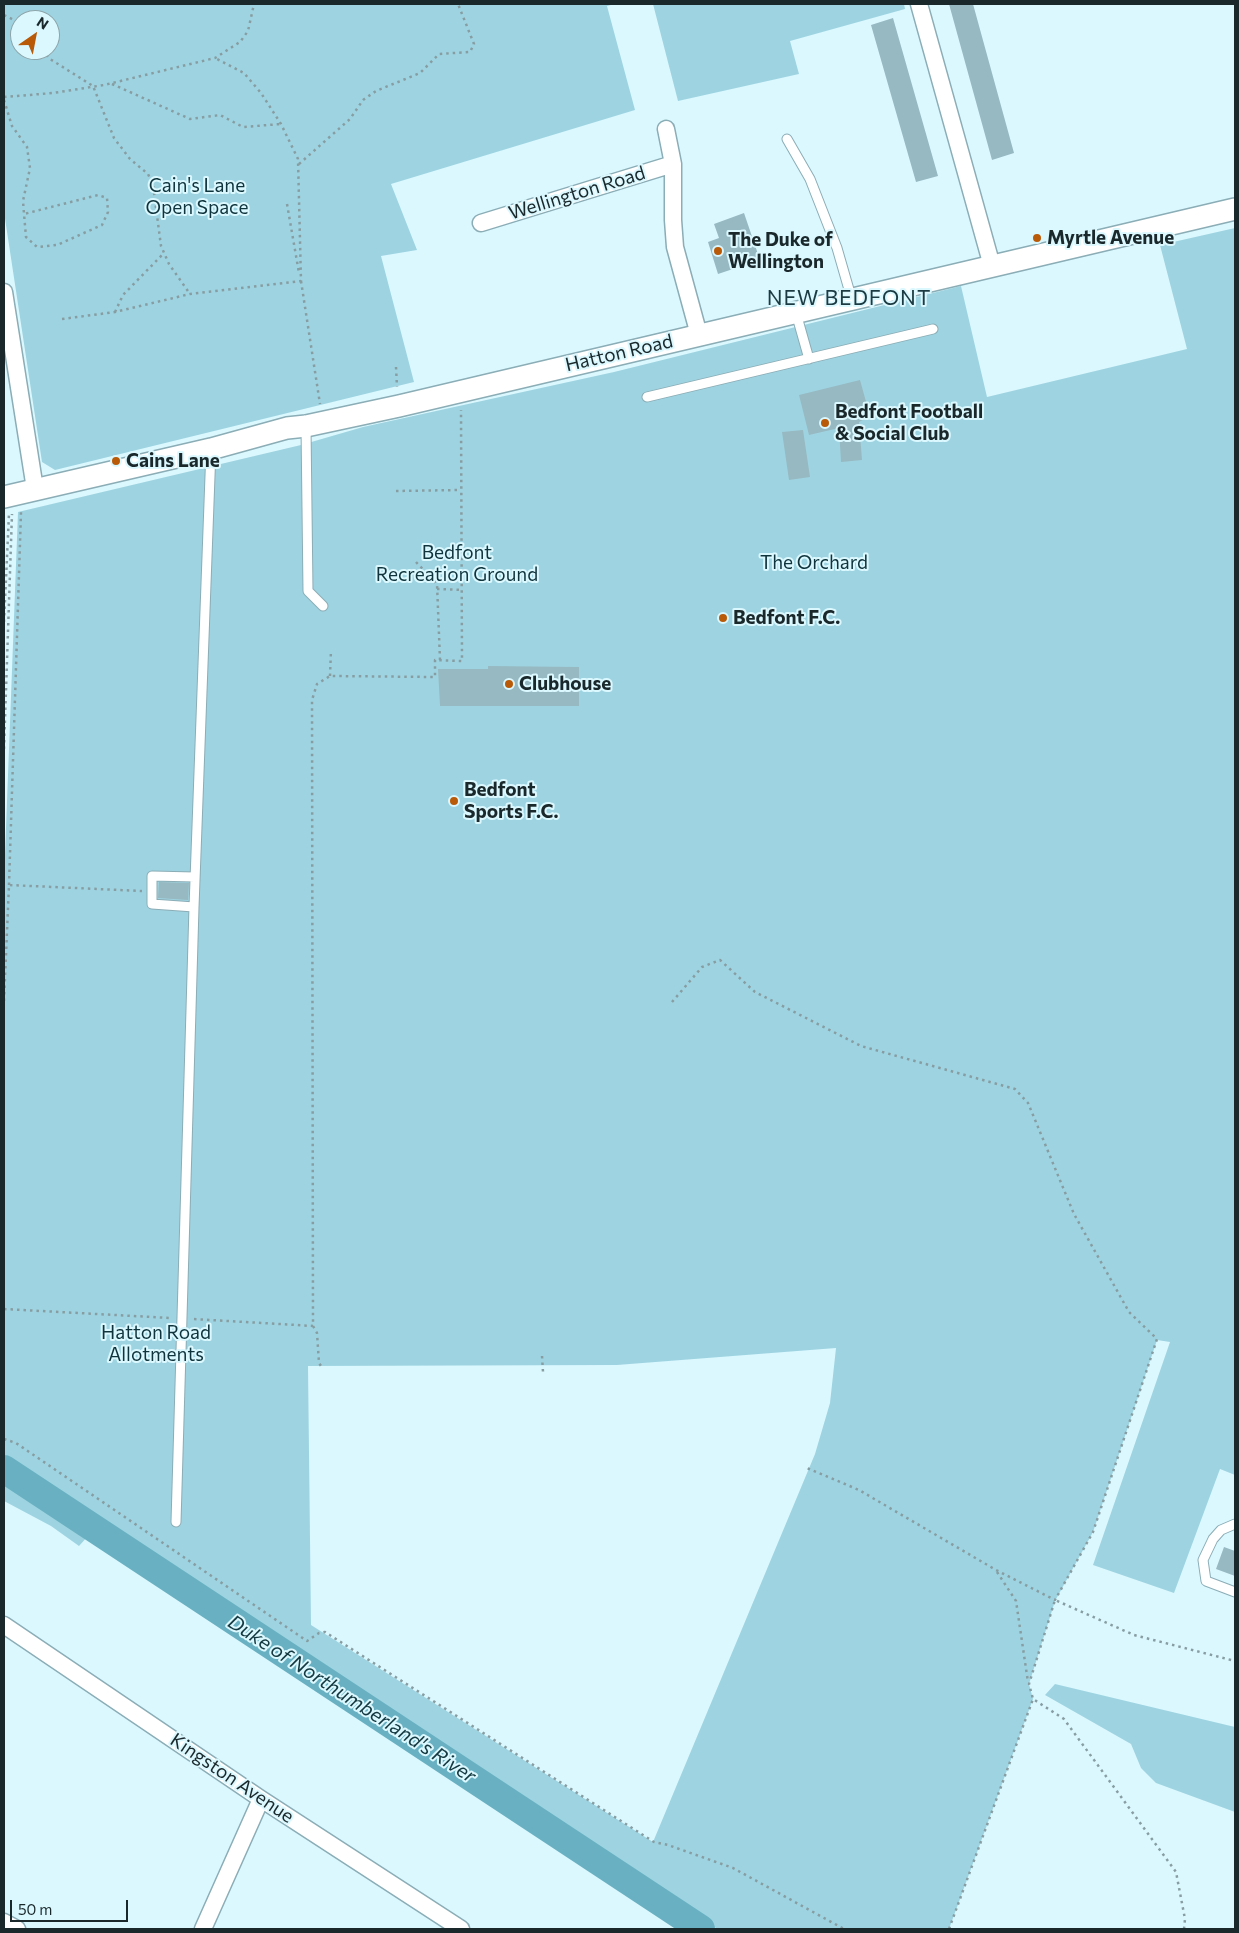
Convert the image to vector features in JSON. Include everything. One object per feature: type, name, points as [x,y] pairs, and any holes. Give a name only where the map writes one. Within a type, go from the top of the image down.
[{"type":"street","points":[[919,4],[992,266]]},
{"type":"street","name":"Wellington Road","points":[[666,128],[673,164],[672,220],[675,247],[699,335]]},
{"type":"street","name":"Wellington Road","points":[[481,223],[673,164]]},
{"type":"street","name":"Hatton Road","points":[[17,498],[287,428],[314,425],[1235,209]]},
{"type":"street","points":[[4,296],[17,498]]},
{"type":"street","name":"Kingston Avenue","points":[[4,1625],[261,1799],[462,1929]]},
{"type":"street","points":[[203,1929],[261,1799]]},
{"type":"street","points":[[4,1922],[17,1929]]},
{"type":"lane","points":[[787,139],[810,179],[837,248],[852,300]]},
{"type":"lane","points":[[796,313],[809,358]]},
{"type":"lane","points":[[647,397],[933,329]]},
{"type":"lane","points":[[314,425],[308,591],[323,606]]},
{"type":"lane","points":[[176,1522],[194,907],[211,449]]},
{"type":"lane","points":[[194,907],[152,904],[152,876],[195,877]]},
{"type":"lane","points":[[1235,1524],[1221,1530],[1213,1539],[1203,1560],[1206,1581],[1235,1592]]},
{"type":"path","points":[[24,214],[98,195],[107,198],[108,212],[102,225],[57,245],[37,247],[26,237],[24,214],[23,201],[30,168],[27,148],[12,126],[4,99],[111,83],[215,58],[240,42],[248,31],[254,4]]},
{"type":"path","points":[[298,164],[350,118],[363,100],[376,91],[420,73],[439,54],[470,52],[474,44],[458,4]]},
{"type":"path","points":[[215,58],[244,73],[261,93],[298,159],[301,281],[314,425]]},
{"type":"path","points":[[52,60],[93,86],[114,138],[130,159],[148,174],[153,185],[161,246],[190,294]]},
{"type":"path","points":[[111,83],[190,119],[220,115],[243,127],[280,124]]},
{"type":"path","points":[[287,204],[301,281]]},
{"type":"path","points":[[115,312],[123,295],[164,253]]},
{"type":"path","points":[[62,319],[115,312],[190,294],[301,281]]},
{"type":"path","points":[[323,1369],[319,1363],[317,1333],[313,1326],[312,700],[317,684],[330,676],[434,677],[435,660],[462,661],[463,590],[460,391]]},
{"type":"path","points":[[396,491],[461,490]]},
{"type":"path","points":[[4,622],[8,516],[17,498]]},
{"type":"path","points":[[4,749],[13,515],[17,498]]},
{"type":"path","points":[[4,1001],[21,514],[17,498]]},
{"type":"path","points":[[416,562],[437,584],[440,660]]},
{"type":"path","points":[[437,590],[463,590]]},
{"type":"path","points":[[330,676],[331,650]]},
{"type":"path","points":[[9,886],[152,892]]},
{"type":"path","points":[[672,1002],[702,967],[720,960],[755,992],[861,1046],[1015,1089],[1028,1103],[1074,1214],[1129,1312],[1157,1339],[1093,1532],[1055,1600],[1028,1684]]},
{"type":"path","points":[[4,1308],[313,1326]]},
{"type":"path","points":[[542,1356],[543,1372]]},
{"type":"path","points":[[4,1439],[16,1443],[307,1641],[319,1633],[325,1632],[654,1842],[668,1845],[733,1868],[844,1929]]},
{"type":"path","points":[[807,1468],[859,1490],[996,1570],[1055,1600],[1134,1635],[1235,1661]]},
{"type":"path","points":[[949,1929],[1033,1699],[1028,1684],[1016,1601],[996,1570]]},
{"type":"path","points":[[1033,1699],[1064,1719],[1176,1872],[1186,1918],[1184,1929]]},
{"type":"green space","name":"Cain's Lane Open Space","points":[[4,4],[615,4],[607,6],[635,110],[391,184],[417,250],[381,256],[414,382],[55,470],[42,462],[4,212]]},
{"type":"green space","points":[[653,4],[904,4],[905,9],[790,41],[799,74],[678,101]]},
{"type":"green space","points":[[1235,228],[1235,1475],[1220,1469],[1174,1593],[1093,1565],[1170,1342],[1157,1340],[1093,1532],[1055,1601],[1029,1684],[1033,1699],[949,1929],[718,1929],[692,1916],[473,1764],[301,1653],[4,1456],[4,880],[18,512],[301,445],[363,427],[614,372],[961,286],[987,397],[1187,349],[1160,245]],"holes":[[[836,1348],[830,1403],[815,1454],[653,1842],[311,1625],[308,1366],[617,1365]]]},
{"type":"green space","points":[[4,1479],[89,1535],[79,1546],[51,1526],[4,1501]]},
{"type":"green space","points":[[1055,1684],[1235,1727],[1235,1812],[1156,1783],[1141,1768],[1131,1744],[1045,1695]]},
{"type":"building","points":[[949,4],[973,4],[1014,153],[992,160]]},
{"type":"building","points":[[893,18],[938,176],[916,182],[871,25]]},
{"type":"building","points":[[744,213],[760,260],[718,274],[708,242],[719,238],[714,224]]},
{"type":"building","points":[[860,380],[870,416],[859,422],[862,460],[841,462],[839,428],[809,435],[799,395]]},
{"type":"building","points":[[803,430],[810,477],[789,480],[782,432]]},
{"type":"building","name":"Clubhouse","points":[[488,666],[579,667],[579,706],[440,706],[438,669],[488,669]]},
{"type":"building","points":[[159,882],[189,883],[188,900],[158,898]]},
{"type":"building","points":[[1224,1547],[1235,1551],[1235,1576],[1216,1569]]},
{"type":"waterway","name":"Duke of Northumberland's River","points":[[4,1469],[701,1929]]},
{"type":"place","name":"Myrtle Avenue","points":[[1037,238]]},
{"type":"place","name":"The Duke of Wellington","points":[[718,251]]},
{"type":"place","name":"Bedfont Football & Social Club","points":[[825,423]]},
{"type":"place","name":"Cains Lane","points":[[116,461]]},
{"type":"place","name":"Bedfont F.C.","points":[[723,618]]},
{"type":"place","name":"Clubhouse","points":[[509,684]]},
{"type":"place","name":"Bedfont Sports F.C.","points":[[454,801]]},
{"type":"district","name":"NEW BEDFONT","points":[[849,298]]},
{"type":"park label","name":"The Orchard","points":[[814,563]]},
{"type":"park label","name":"Bedfont Recreation Ground","points":[[457,564]]},
{"type":"park label","name":"Hatton Road Allotments","points":[[156,1344]]}]
